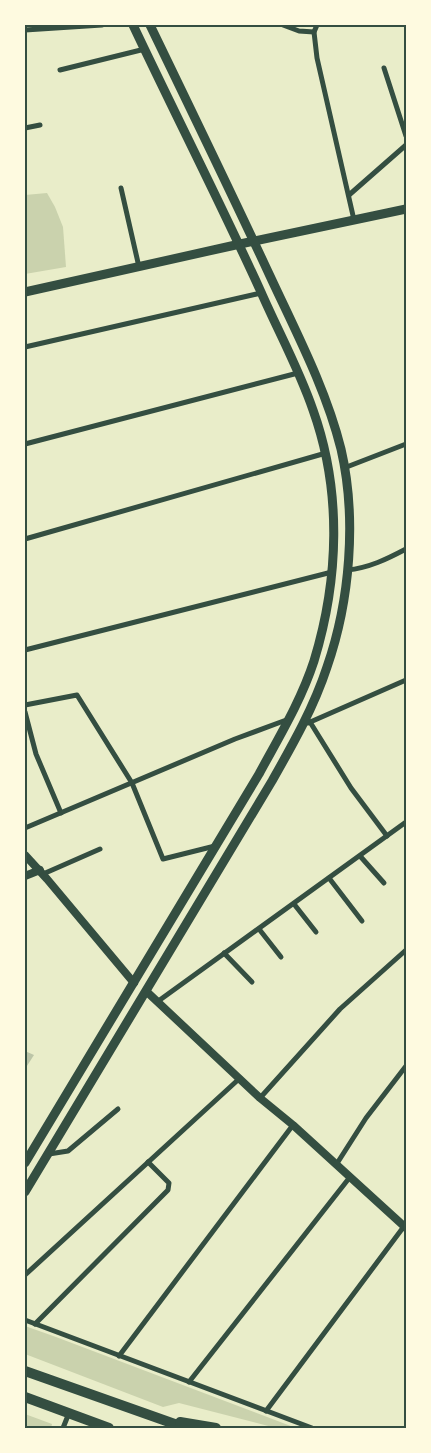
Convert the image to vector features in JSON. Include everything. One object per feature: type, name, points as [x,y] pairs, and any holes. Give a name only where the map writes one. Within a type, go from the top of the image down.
[{"type":"main road","points":[[25,1163],[216,846],[290,719],[313,662],[328,608],[334,552],[333,502],[326,453],[313,410],[240,244],[133,25]]},
{"type":"main road","points":[[25,1192],[307,724],[327,667],[342,610],[349,552],[348,501],[344,468],[341,450],[327,406],[310,363],[254,242],[150,25]]},
{"type":"main road","points":[[25,292],[406,209]]},
{"type":"main road","points":[[134,982],[146,991]]},
{"type":"main road","points":[[25,1371],[186,1428]]},
{"type":"main road","points":[[25,1397],[108,1428]]},
{"type":"main road","points":[[159,1418],[216,1428]]},
{"type":"street","points":[[25,30],[102,25]]},
{"type":"street","points":[[283,25],[300,31],[314,32]]},
{"type":"street","points":[[317,25],[314,32],[317,58],[354,220]]},
{"type":"street","points":[[60,70],[145,50]]},
{"type":"street","points":[[384,68],[406,136]]},
{"type":"street","points":[[25,128],[40,124]]},
{"type":"street","points":[[349,196],[406,145]]},
{"type":"street","points":[[121,188],[139,268]]},
{"type":"street","points":[[25,347],[261,293]]},
{"type":"street","points":[[25,444],[298,373]]},
{"type":"street","points":[[344,468],[406,444]]},
{"type":"street","points":[[25,539],[326,453]]},
{"type":"street","points":[[347,570],[363,568],[406,549]]},
{"type":"street","points":[[25,650],[332,572]]},
{"type":"street","points":[[387,836],[307,724],[406,680]]},
{"type":"street","points":[[25,705],[77,695],[132,783],[163,859],[216,846]]},
{"type":"street","points":[[25,712],[36,754],[61,813]]},
{"type":"street","points":[[25,828],[235,739],[290,719]]},
{"type":"street","points":[[157,1002],[406,822]]},
{"type":"street","points":[[25,876],[41,872],[100,849]]},
{"type":"street","points":[[25,854],[134,982]]},
{"type":"street","points":[[360,856],[384,883]]},
{"type":"street","points":[[329,878],[362,920]]},
{"type":"street","points":[[294,904],[316,932]]},
{"type":"street","points":[[259,929],[281,957]]},
{"type":"street","points":[[260,1098],[340,1009],[406,950]]},
{"type":"street","points":[[224,953],[252,982]]},
{"type":"street","points":[[146,991],[241,1078],[260,1098],[293,1125],[405,1226],[266,1411]]},
{"type":"street","points":[[336,1165],[366,1118],[406,1066]]},
{"type":"street","points":[[25,1274],[241,1078]]},
{"type":"street","points":[[48,1154],[68,1151],[118,1109]]},
{"type":"street","points":[[119,1356],[293,1125]]},
{"type":"street","points":[[35,1324],[168,1190],[169,1183],[148,1162]]},
{"type":"street","points":[[190,1382],[350,1177]]},
{"type":"street","points":[[25,1320],[312,1428]]},
{"type":"street","points":[[63,1428],[69,1413]]},
{"type":"green space","points":[[47,193],[63,227],[66,267],[25,274],[25,195]]},
{"type":"green space","points":[[25,1326],[296,1428],[276,1428],[179,1403],[163,1407],[25,1354]]},
{"type":"green space","points":[[25,1414],[52,1424],[51,1428],[25,1428]]},
{"type":"building","points":[[25,1051],[34,1055],[25,1069]]}]
